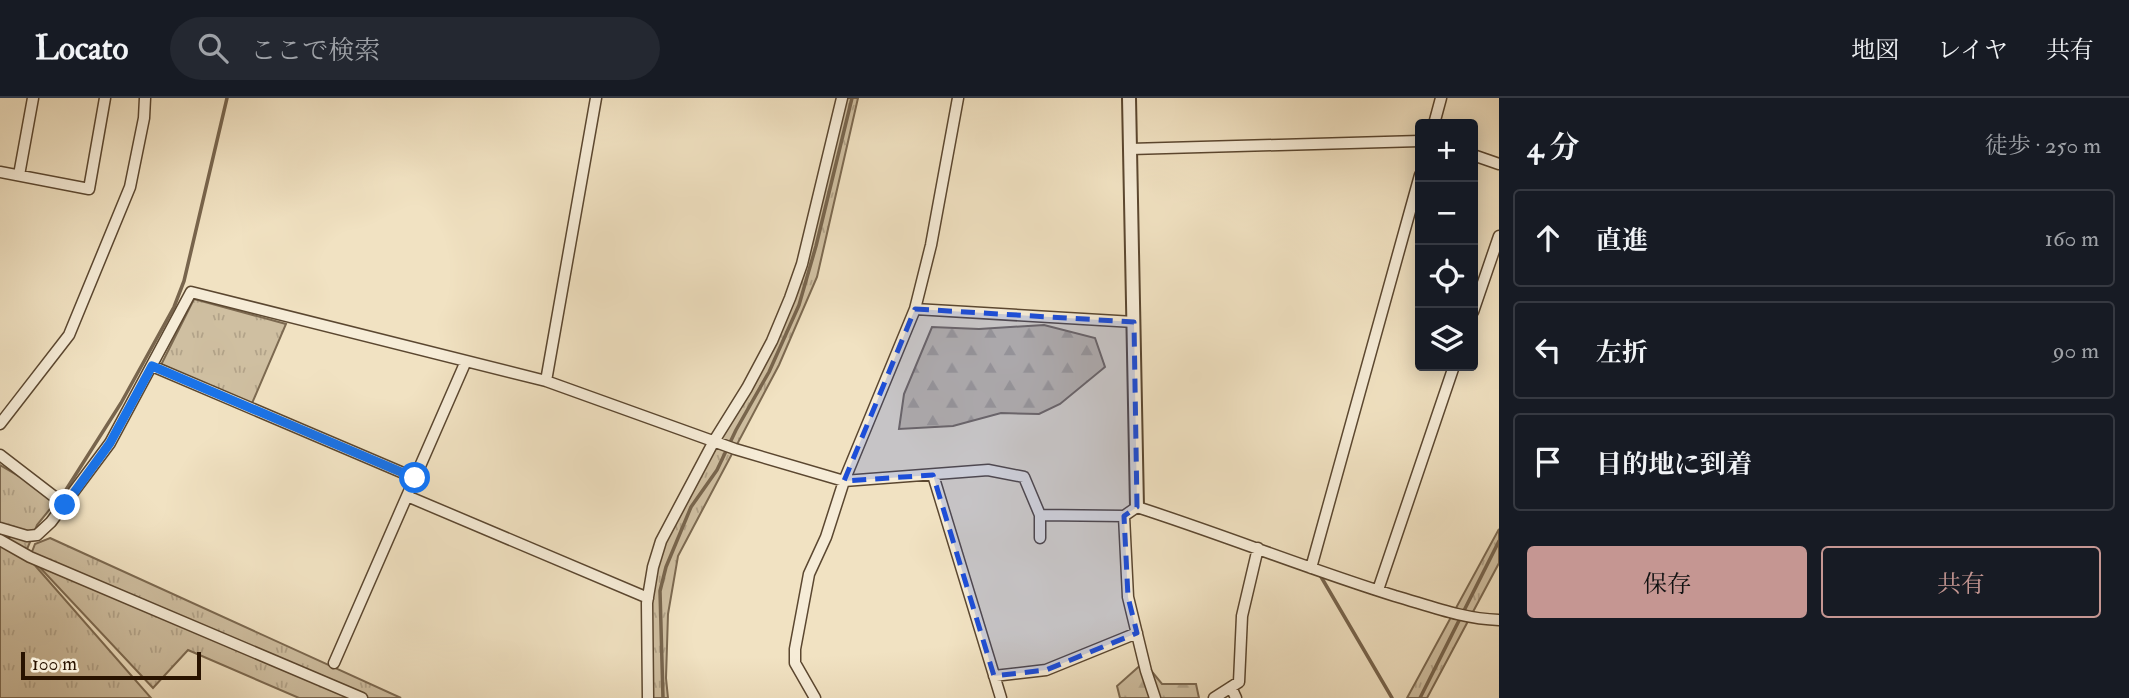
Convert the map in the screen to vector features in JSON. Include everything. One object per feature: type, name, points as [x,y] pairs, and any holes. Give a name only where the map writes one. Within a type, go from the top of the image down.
[{"type":"street","points":[[19,175],[33,98]]},
{"type":"street","points":[[0,172],[89,189],[105,98]]},
{"type":"street","points":[[0,424],[68,335],[130,187],[144,118],[145,98]]},
{"type":"street","points":[[545,381],[596,98]]},
{"type":"street","points":[[648,698],[648,598],[661,541],[772,341],[790,298],[802,264],[842,98]]},
{"type":"street","points":[[815,698],[795,663],[795,649],[810,574],[827,535],[844,481],[915,309],[958,98]]},
{"type":"street","points":[[1129,98],[1137,507]]},
{"type":"street","points":[[1435,119],[1441,98]]},
{"type":"street","points":[[1130,149],[1415,141]]},
{"type":"street","points":[[1478,157],[1499,164]]},
{"type":"street","points":[[1311,568],[1418,182]]},
{"type":"street","points":[[1474,308],[1499,236]]},
{"type":"street","points":[[0,528],[27,536],[37,535],[65,505],[110,443],[191,292],[545,381],[736,449],[844,481],[988,470],[1024,477],[1040,515],[1040,538]]},
{"type":"street","points":[[915,309],[1134,322]]},
{"type":"street","points":[[334,663],[466,361]]},
{"type":"street","points":[[152,366],[415,478]]},
{"type":"street","points":[[1377,590],[1452,371]]},
{"type":"street","points":[[0,455],[65,505]]},
{"type":"street","points":[[933,475],[1001,698]]},
{"type":"street","points":[[407,496],[648,598]]},
{"type":"street","points":[[1040,515],[1124,516],[1137,507]]},
{"type":"street","points":[[1137,507],[1377,590],[1471,619],[1499,620]]},
{"type":"street","points":[[1124,516],[1128,597],[1155,698]]},
{"type":"street","points":[[0,540],[30,557],[362,698]]},
{"type":"street","points":[[1214,698],[1239,682],[1242,616],[1258,548]]},
{"type":"street","points":[[994,676],[1046,670],[1137,634]]},
{"type":"street","points":[[1231,687],[1236,698]]},
{"type":"highlighted area","points":[[915,309],[1134,322],[1137,507],[1124,516],[1128,597],[1137,633],[1046,670],[994,676],[933,475],[844,481]]},
{"type":"green space","points":[[842,98],[858,98],[817,277],[779,365],[678,556],[668,614],[668,698],[649,698],[653,567],[790,298]]},
{"type":"green space","points":[[194,299],[286,324],[250,408],[159,369]]},
{"type":"green space","points":[[1044,325],[1095,338],[1105,367],[1060,404],[1039,414],[1001,413],[953,426],[899,429],[904,394],[932,327],[979,329]]},
{"type":"green space","points":[[0,465],[58,499],[37,525],[25,554],[151,698],[0,698]]},
{"type":"green space","points":[[1499,529],[1499,563],[1427,698],[1407,698]]},
{"type":"green space","points":[[50,538],[401,698],[299,698],[188,650],[153,688],[30,557],[35,544]]},
{"type":"green space","points":[[1144,662],[1162,684],[1196,684],[1199,698],[1120,698],[1117,686]]},
{"type":"waterway","points":[[64,493],[121,403],[174,307],[184,281],[227,98]]},
{"type":"waterway","points":[[663,698],[660,591],[666,567],[691,507],[717,470],[769,372],[799,305],[852,98]]},
{"type":"waterway","points":[[1420,698],[1499,541]]},
{"type":"waterway","points":[[1320,575],[1392,698]]},
{"type":"route","points":[[65,505],[110,443],[152,366],[415,478]]}]
